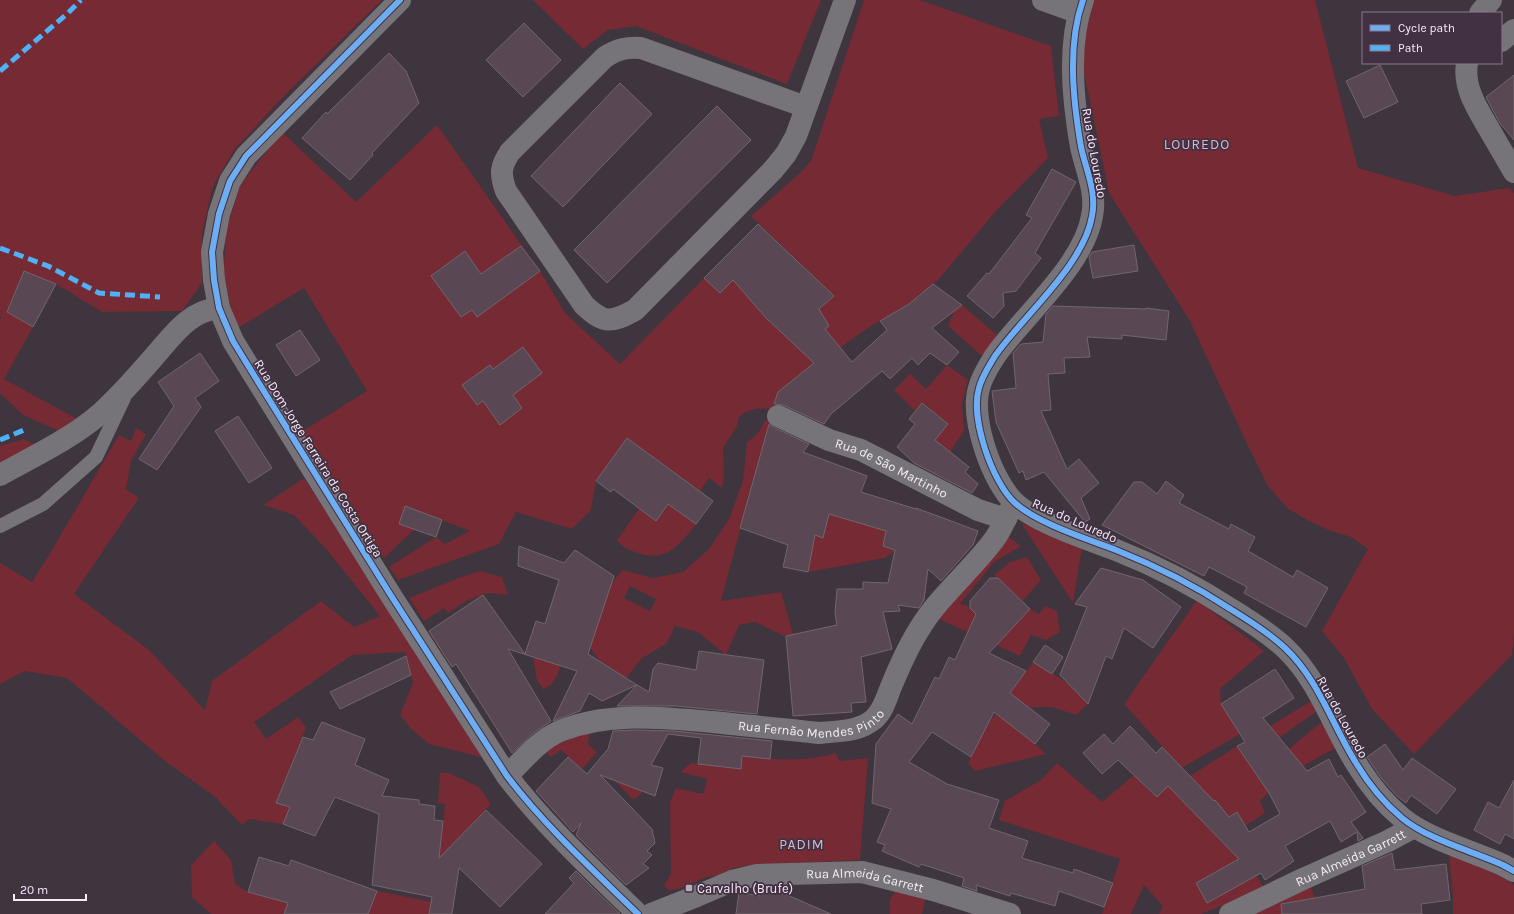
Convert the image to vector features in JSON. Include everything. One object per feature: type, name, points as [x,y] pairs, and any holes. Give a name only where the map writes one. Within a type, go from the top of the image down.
[{"type":"street","name":"Rua Dom Jorge Ferreira da Costa Ortiga","points":[[400,0],[246,156],[230,181],[219,214],[212,252],[214,280],[219,308],[233,341],[252,372],[390,594],[507,776],[525,800],[638,914]]},
{"type":"street","points":[[806,107],[641,48],[630,47],[621,49],[605,57],[510,152],[503,166],[502,180],[506,191],[584,305],[595,316],[606,320],[620,318],[635,310],[773,170],[786,154],[796,136],[845,0]]},
{"type":"street","points":[[1042,0],[1081,6]]},
{"type":"street","name":"Rua do Louredo","points":[[1081,6],[1075,38],[1074,68],[1076,108],[1082,149],[1091,185],[1093,204],[1092,217],[1079,249],[1060,277],[1004,344],[987,369],[979,384],[977,394],[979,427],[984,445],[1001,484],[1010,510],[1032,514],[1054,525],[1172,574],[1206,593],[1264,631],[1285,648],[1305,671],[1321,696],[1355,763],[1368,781],[1388,805],[1414,827]]},
{"type":"street","points":[[1467,64],[1467,84],[1473,100],[1514,172]]},
{"type":"street","points":[[0,474],[63,440],[100,414],[130,385],[178,329],[192,317],[208,309],[219,308]]},
{"type":"street","name":"Rua de São Martinho","points":[[778,416],[829,440],[861,450],[978,510],[1010,510]]},
{"type":"street","name":"Rua Fernão Mendes Pinto","points":[[507,776],[541,742],[559,731],[587,722],[629,717],[670,718],[819,733],[863,727],[874,719],[884,707],[907,649],[921,626],[996,537],[1010,510]]},
{"type":"street","name":"Rua Almeida Garrett","points":[[1230,914],[1388,841],[1414,827],[1514,871]]},
{"type":"street","name":"Rua Almeida Garrett","points":[[651,914],[732,881],[756,875],[862,872],[917,886],[1010,914]]},
{"type":"lane","points":[[0,526],[43,504],[96,457],[130,385]]},
{"type":"shaded area","points":[[0,0],[382,0],[284,96],[234,150],[213,186],[202,234],[202,283],[182,311],[102,312],[56,284],[24,271],[7,312],[33,327],[4,379],[79,420],[59,431],[23,415],[0,393]]},
{"type":"shaded area","points":[[533,0],[821,0],[787,84],[636,26],[608,30],[583,49]]},
{"type":"shaded area","points":[[864,0],[920,0],[1051,46],[1059,116],[1039,119],[1048,158],[996,211],[939,279],[907,305],[868,328],[778,392],[773,409],[755,409],[739,417],[737,426],[723,448],[724,475],[722,488],[709,478],[700,491],[627,438],[596,481],[591,510],[572,529],[516,512],[499,544],[398,580],[389,567],[436,537],[445,544],[470,531],[405,506],[399,524],[415,529],[384,558],[301,432],[367,391],[304,288],[238,328],[223,283],[226,231],[240,185],[282,132],[356,202],[437,125],[540,271],[565,313],[620,364],[704,278],[720,293],[735,278],[736,284],[766,318],[799,348],[829,326],[821,312],[818,311],[834,296],[751,216],[799,174],[811,161]]},
{"type":"shaded area","points":[[1092,0],[1315,0],[1358,168],[1455,196],[1509,188],[1514,193],[1514,631],[1512,655],[1414,754],[1372,709],[1344,658],[1322,631],[1368,549],[1351,537],[1331,531],[1309,521],[1287,508],[1268,486],[1190,321],[1109,193],[1079,48]]},
{"type":"shaded area","points":[[962,305],[998,336],[982,356],[948,326],[954,311]]},
{"type":"shaded area","points":[[947,365],[968,380],[962,405],[964,431],[950,452],[935,440],[948,424],[922,403],[915,411],[894,390],[910,374],[926,389]]},
{"type":"shaded area","points":[[770,419],[721,601],[781,592],[793,634],[784,636],[755,622],[739,625],[726,655],[698,632],[675,626],[667,643],[641,659],[626,678],[600,661],[590,648],[612,583],[622,570],[653,578],[683,572],[709,549],[729,519],[743,481],[747,442],[757,434],[764,422]],"holes":[[[630,586],[656,599],[650,611],[624,598]]]},
{"type":"shaded area","points":[[136,428],[146,434],[131,461],[126,489],[139,498],[74,594],[149,650],[205,710],[212,681],[321,601],[354,627],[380,616],[327,550],[294,515],[263,505],[304,478],[485,758],[429,744],[410,728],[400,715],[413,683],[405,652],[352,655],[254,722],[266,739],[298,717],[306,728],[276,802],[290,807],[283,824],[249,819],[242,825],[214,796],[165,761],[67,678],[25,671],[0,684],[0,563],[32,582],[119,435],[131,441]]},
{"type":"shaded area","points":[[24,439],[35,445],[0,463],[0,446]]},
{"type":"shaded area","points":[[668,504],[696,524],[684,539],[670,551],[655,556],[646,555],[627,549],[617,540],[639,509],[656,521]]},
{"type":"shaded area","points":[[829,514],[886,530],[884,546],[895,550],[885,558],[808,572],[815,535],[823,537]]},
{"type":"shaded area","points":[[1022,524],[1044,530],[1082,547],[1073,603]]},
{"type":"shaded area","points":[[1007,536],[1021,546],[994,562],[960,604],[966,605],[1002,638],[1030,609],[1039,614],[1045,606],[1057,611],[1060,632],[1046,640],[1031,635],[1020,656],[941,620],[937,615]]},
{"type":"shaded area","points":[[1027,557],[1041,580],[1023,601],[994,575],[1010,562]]},
{"type":"shaded area","points":[[480,571],[502,577],[508,595],[488,593],[466,601],[448,613],[444,608],[424,621],[409,598],[461,577]]},
{"type":"shaded area","points":[[1197,600],[1264,651],[1220,689],[1221,704],[1240,734],[1182,768],[1124,704]]},
{"type":"shaded area","points":[[547,655],[561,660],[554,681],[544,689],[537,681],[533,657],[545,661]]},
{"type":"shaded area","points":[[1033,662],[1068,683],[1088,704],[1076,715],[1052,707],[1028,707],[1013,726],[1046,754],[975,771],[968,763],[984,730]]},
{"type":"shaded area","points":[[1316,700],[1320,709],[1279,738],[1270,726],[1308,703]]},
{"type":"shaded area","points":[[1320,723],[1329,726],[1339,746],[1301,767],[1289,749]]},
{"type":"shaded area","points":[[590,730],[588,744],[597,752],[582,769],[561,750],[551,757],[544,750]]},
{"type":"shaded area","points":[[1237,746],[1269,793],[1260,801],[1265,813],[1245,826],[1237,812],[1229,817],[1215,800],[1197,816],[1260,881],[1264,889],[1201,914],[1159,914],[1163,906],[1144,885],[1131,914],[1102,914],[1120,859],[999,820],[1005,801],[1041,780],[1057,763],[1102,802],[1134,775],[1157,797],[1168,786],[1173,790],[1190,776]]},
{"type":"shaded area","points":[[836,753],[839,761],[868,758],[860,860],[751,865],[733,868],[718,876],[707,877],[679,889],[669,890],[664,886],[671,874],[670,802],[676,788],[703,794],[707,779],[680,772],[691,763],[741,769],[742,756],[802,759]]},
{"type":"shaded area","points":[[447,772],[479,787],[491,804],[439,858],[445,804],[438,803],[440,773]]},
{"type":"shaded area","points":[[611,777],[644,791],[634,800]]},
{"type":"shaded area","points":[[214,841],[231,860],[235,884],[248,892],[288,903],[284,914],[211,914],[192,897],[191,865]]},
{"type":"shaded area","points":[[1449,855],[1497,873],[1514,885],[1514,914],[1453,914],[1453,896]]},
{"type":"shaded area","points":[[1310,885],[1315,898],[1317,914],[1251,914]]},
{"type":"shaded area","points":[[898,888],[926,897],[922,914],[890,914],[890,899]]},
{"type":"shaded area","points":[[377,891],[432,902],[429,914],[368,914]]},
{"type":"building","points":[[524,23],[561,60],[523,97],[486,60]]},
{"type":"building","points":[[389,53],[406,71],[419,103],[372,153],[373,155],[350,180],[302,138],[326,112],[327,114]]},
{"type":"building","points":[[1380,65],[1398,102],[1364,118],[1346,81]]},
{"type":"building","points":[[1514,75],[1514,140],[1499,122],[1486,97]]},
{"type":"building","points":[[620,83],[652,114],[563,207],[531,176]]},
{"type":"building","points":[[717,106],[751,140],[607,283],[574,250]]},
{"type":"building","points":[[1052,169],[1076,182],[1035,253],[1041,258],[1016,291],[1003,293],[1004,306],[993,318],[967,296],[987,273],[989,274],[1032,218],[1026,215]]},
{"type":"building","points":[[758,224],[834,296],[819,309],[829,326],[825,329],[852,362],[887,330],[880,321],[909,304],[933,284],[962,305],[932,328],[959,352],[947,365],[930,353],[918,365],[912,358],[890,379],[882,371],[831,414],[824,424],[783,405],[774,404],[778,392],[814,363],[766,318],[733,280],[720,293],[704,278]]},
{"type":"building","points":[[1134,245],[1138,271],[1093,278],[1089,257],[1092,252]]},
{"type":"building","points":[[521,246],[540,271],[477,317],[472,310],[461,317],[431,276],[465,251],[481,274]]},
{"type":"building","points":[[24,271],[56,284],[33,327],[7,312]]},
{"type":"building","points":[[1053,306],[1146,308],[1169,311],[1166,340],[1122,335],[1122,339],[1087,337],[1090,357],[1064,358],[1065,373],[1048,374],[1051,410],[1041,411],[1067,469],[1079,459],[1099,483],[1081,498],[1090,519],[1085,522],[1044,472],[1026,480],[1023,471],[1019,473],[996,422],[992,391],[1016,388],[1013,353],[1021,344],[1043,342],[1046,314]]},
{"type":"building","points":[[300,330],[320,360],[296,376],[276,345]]},
{"type":"building","points":[[523,347],[542,373],[513,395],[522,408],[500,425],[483,401],[477,405],[462,385],[490,365],[493,369]]},
{"type":"building","points":[[200,353],[219,381],[195,398],[201,407],[157,470],[139,459],[174,406],[158,382]]},
{"type":"building","points":[[922,403],[948,424],[935,440],[969,467],[965,472],[978,484],[972,493],[914,463],[897,447],[915,424],[909,419]]},
{"type":"building","points":[[238,416],[272,468],[249,483],[215,431]]},
{"type":"building","points":[[769,424],[809,444],[803,452],[867,476],[861,492],[916,508],[978,531],[973,545],[941,581],[928,569],[924,600],[919,608],[898,605],[900,611],[883,612],[892,649],[861,657],[866,702],[851,703],[852,712],[793,716],[786,636],[837,625],[835,613],[837,589],[863,589],[863,582],[888,583],[895,550],[883,546],[886,531],[829,514],[823,538],[815,535],[808,572],[783,567],[788,545],[740,528]]},
{"type":"building","points":[[627,438],[713,501],[696,524],[668,504],[656,521],[613,489],[611,492],[596,481]]},
{"type":"building","points":[[1166,481],[1184,495],[1179,503],[1229,529],[1231,524],[1255,537],[1248,551],[1293,577],[1297,570],[1328,588],[1306,627],[1244,593],[1247,587],[1209,567],[1204,576],[1102,525],[1134,482],[1142,482],[1157,494]]},
{"type":"building","points":[[405,506],[442,520],[436,537],[399,524]]},
{"type":"building","points":[[519,546],[564,563],[575,550],[614,576],[588,654],[637,685],[602,701],[589,693],[580,711],[553,721],[577,671],[508,649],[551,721],[531,735],[512,753],[456,664],[452,667],[429,631],[483,595],[525,654],[536,621],[545,624],[559,580],[518,566]]},
{"type":"building","points":[[1101,568],[1143,580],[1181,607],[1153,648],[1124,628],[1112,659],[1106,656],[1088,704],[1060,675],[1087,607],[1075,604]]},
{"type":"building","points":[[990,578],[998,578],[1030,609],[989,653],[1026,671],[1010,693],[1050,724],[1035,744],[994,712],[971,757],[932,732],[909,762],[947,784],[999,800],[989,828],[1028,841],[1022,858],[1073,873],[1074,869],[1113,883],[1104,907],[1059,891],[1055,906],[1011,893],[1010,896],[976,885],[977,891],[962,886],[964,878],[921,864],[919,867],[882,851],[885,845],[877,842],[891,809],[872,803],[876,744],[898,714],[912,724],[935,677],[939,679],[949,657],[955,660],[976,614],[970,608],[970,601]]},
{"type":"building","points":[[1045,645],[1063,657],[1052,674],[1033,662]]},
{"type":"building","points":[[699,651],[764,660],[757,714],[676,706],[617,706],[637,685],[649,692],[653,669],[658,663],[696,670]]},
{"type":"building","points":[[406,656],[411,675],[340,709],[330,692]]},
{"type":"building","points":[[1275,669],[1294,698],[1263,718],[1307,771],[1329,759],[1338,777],[1341,775],[1366,812],[1351,822],[1363,838],[1358,841],[1357,832],[1341,842],[1330,821],[1285,846],[1294,861],[1265,880],[1261,873],[1207,903],[1196,883],[1239,859],[1168,786],[1157,797],[1118,760],[1102,774],[1083,753],[1104,734],[1113,744],[1130,726],[1156,753],[1162,747],[1214,801],[1215,800],[1229,817],[1237,812],[1249,832],[1280,814],[1269,793],[1237,746],[1245,742],[1221,704]]},
{"type":"building","points":[[322,722],[365,739],[355,765],[389,780],[382,796],[419,800],[419,804],[435,806],[434,820],[443,821],[439,858],[486,810],[542,864],[500,907],[459,868],[452,914],[429,914],[432,897],[372,885],[379,814],[335,797],[315,836],[283,824],[290,807],[276,803],[303,737],[313,740]]},
{"type":"building","points":[[613,731],[674,731],[772,741],[770,759],[742,756],[741,769],[698,764],[701,738],[668,734],[651,765],[663,768],[655,796],[600,775],[652,829],[655,843],[647,851],[652,855],[643,864],[649,868],[626,885],[576,835],[581,823],[573,832],[536,791],[568,757],[587,774],[608,749]]},
{"type":"building","points":[[1385,744],[1403,770],[1412,758],[1456,789],[1437,814],[1411,795],[1406,803],[1397,796],[1381,778],[1367,757]]},
{"type":"building","points":[[1514,780],[1514,839],[1505,834],[1500,844],[1474,830],[1488,802],[1499,808]]},
{"type":"building","points":[[1392,853],[1395,870],[1446,864],[1450,900],[1421,904],[1422,914],[1282,914],[1281,904],[1365,889],[1362,866]]},
{"type":"building","points":[[259,857],[289,866],[291,860],[377,891],[368,914],[284,914],[288,903],[248,892]]},
{"type":"building","points":[[576,871],[620,914],[545,914],[574,883],[569,878]]},
{"type":"building","points":[[760,887],[769,887],[831,914],[736,914],[739,892],[759,896]]},
{"type":"marked path","points":[[0,71],[67,14],[81,0]]},
{"type":"marked path","points":[[0,248],[48,266],[99,293],[160,297]]},
{"type":"marked path","points":[[0,440],[24,430]]},
{"type":"cycle path","points":[[400,0],[246,156],[230,181],[219,214],[212,252],[214,280],[219,308],[233,341],[252,372],[390,594],[507,776],[554,830],[638,914]]},
{"type":"cycle path","points":[[1083,0],[1075,35],[1073,73],[1081,147],[1092,190],[1092,216],[1087,234],[1077,253],[1051,289],[995,356],[980,384],[977,401],[980,432],[985,449],[998,480],[1006,493],[1015,503],[1036,517],[1063,530],[1132,556],[1162,570],[1218,601],[1266,632],[1285,648],[1307,674],[1316,688],[1347,748],[1361,770],[1371,785],[1395,812],[1424,832],[1514,871]]},
{"type":"place","name":"Carvalho (Brufe)","points":[[689,888]]},
{"type":"district","name":"LOUREDO","points":[[1197,144]]},
{"type":"district","name":"PADIM","points":[[802,844]]}]
